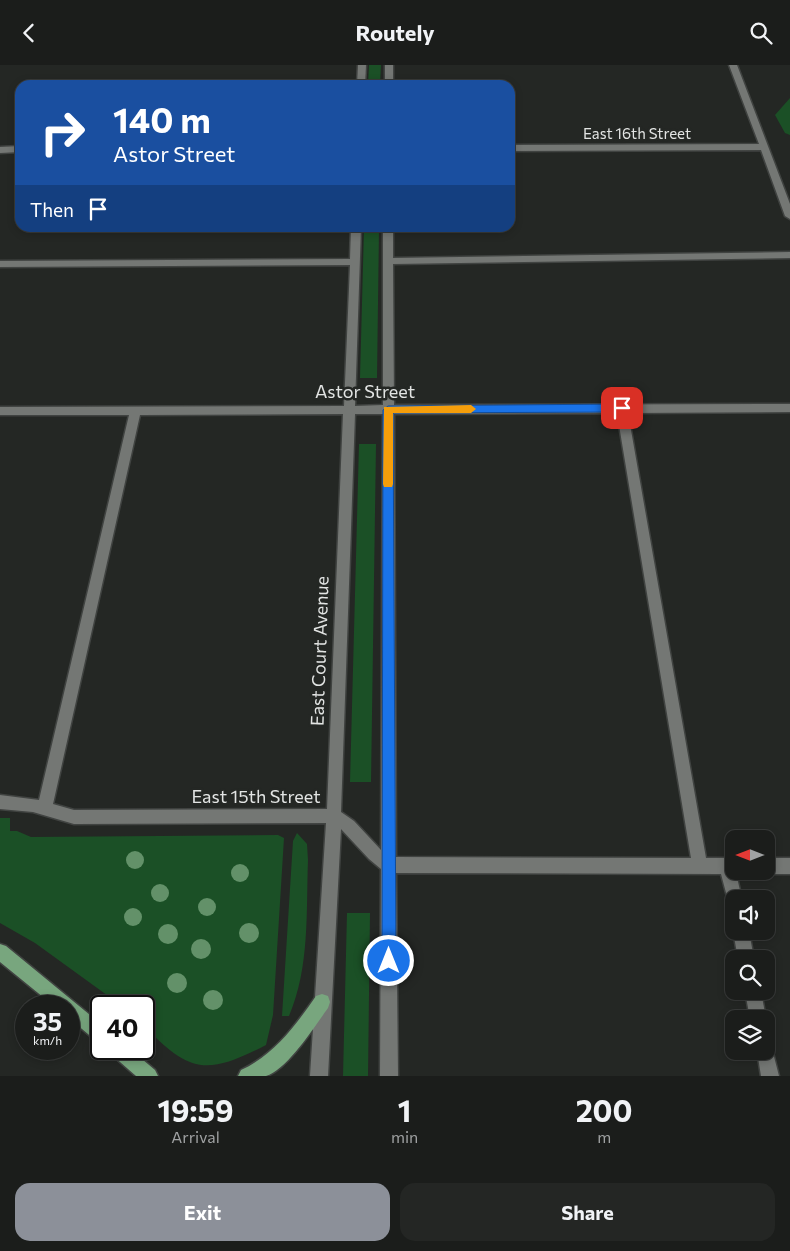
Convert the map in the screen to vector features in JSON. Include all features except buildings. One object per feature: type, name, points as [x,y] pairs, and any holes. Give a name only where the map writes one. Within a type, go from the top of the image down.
[{"type":"main road","points":[[0,952],[90,1025]]},
{"type":"main road","points":[[247,1076],[277,1059],[299,1034],[322,1002]]},
{"type":"main road","points":[[131,1060],[151,1076]]},
{"type":"street","points":[[361,80],[362,65]]},
{"type":"street","points":[[388,65],[388,80]]},
{"type":"street","points":[[732,65],[790,216]]},
{"type":"street","name":"East 16th Street","points":[[515,148],[764,147]]},
{"type":"street","points":[[0,149],[15,149]]},
{"type":"street","name":"East Court Avenue","points":[[319,1076],[334,816],[356,232]]},
{"type":"street","points":[[388,232],[389,1076]]},
{"type":"street","points":[[388,261],[790,255]]},
{"type":"street","points":[[0,264],[355,262]]},
{"type":"street","points":[[622,408],[700,866]]},
{"type":"street","name":"Astor Street","points":[[0,411],[790,408]]},
{"type":"street","points":[[44,809],[135,411]]},
{"type":"street","name":"East 15th Street","points":[[0,802],[33,805],[74,817],[334,816],[344,820],[379,860],[389,865]]},
{"type":"street","points":[[389,865],[725,866]]},
{"type":"street","points":[[775,866],[790,866]]},
{"type":"street","points":[[767,1060],[770,1076]]},
{"type":"green space","points":[[369,65],[381,65],[380,80],[368,80]]},
{"type":"green space","points":[[790,98],[790,135],[785,133],[775,115]]},
{"type":"green space","points":[[364,232],[379,232],[377,378],[360,378]]},
{"type":"green space","points":[[359,444],[376,444],[371,782],[350,782]]},
{"type":"green space","points":[[0,818],[10,818],[10,831],[17,831],[31,837],[278,835],[284,838],[273,1015],[266,1045],[228,1062],[200,1065],[187,1061],[155,1037],[155,995],[107,995],[35,943],[0,923]]},
{"type":"green space","points":[[297,833],[307,844],[306,939],[301,978],[296,997],[289,1016],[282,1016],[293,841]]},
{"type":"green space","points":[[347,913],[370,913],[368,1076],[343,1076]]},
{"type":"slow traffic","points":[[388,484],[388,410],[471,409]]},
{"type":"route","points":[[389,961],[388,410],[622,408]]}]
